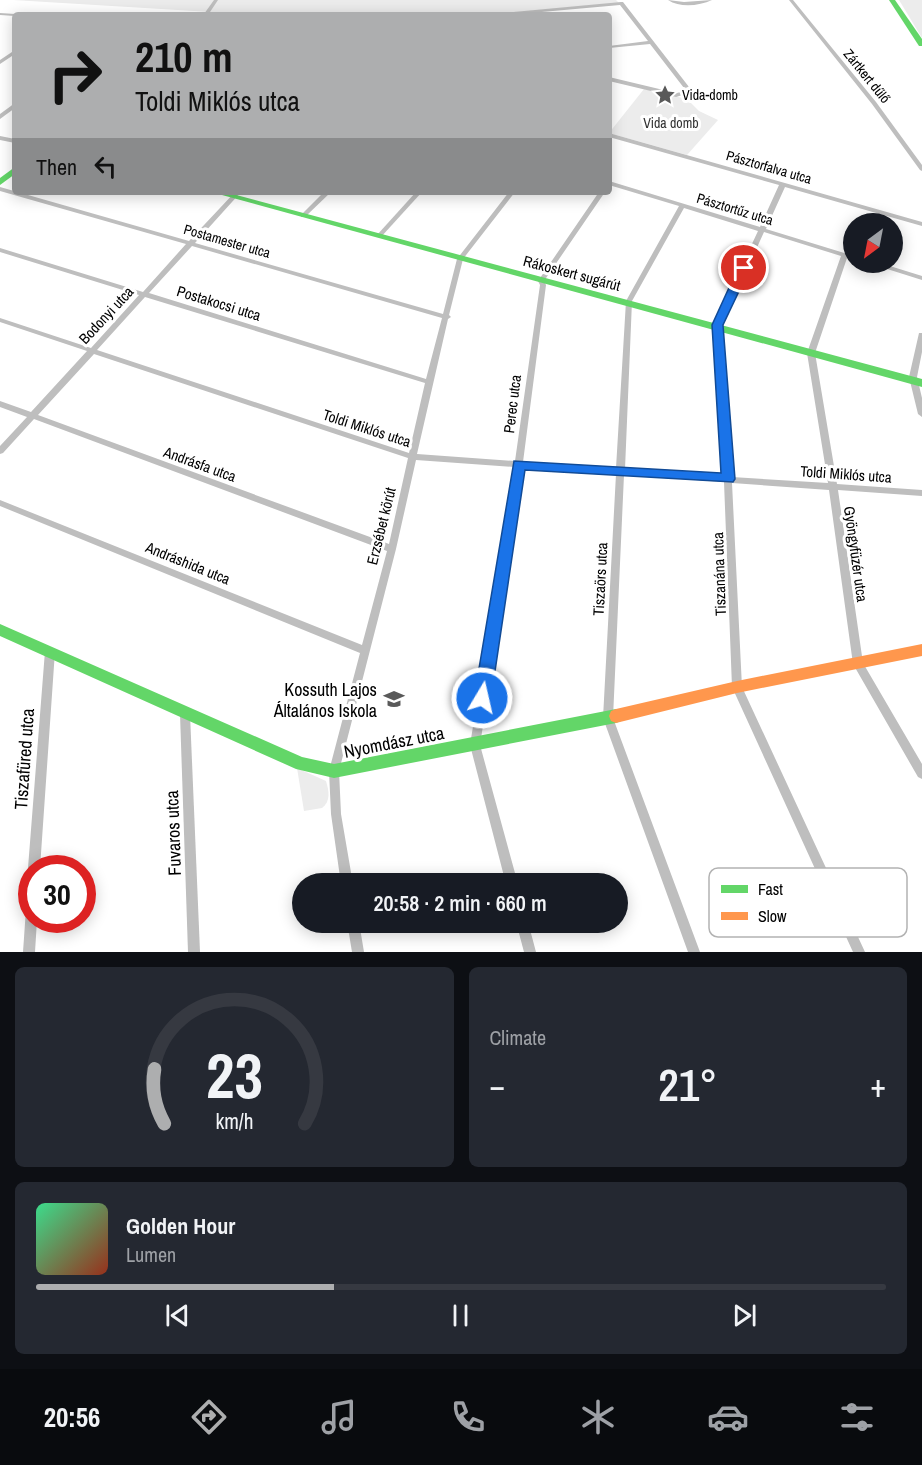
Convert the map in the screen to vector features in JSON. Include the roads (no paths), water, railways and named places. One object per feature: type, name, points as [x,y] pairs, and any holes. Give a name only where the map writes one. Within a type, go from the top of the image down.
[{"type":"street","points":[[670,0],[675,3],[701,3],[710,0]]},
{"type":"street","name":"Zártkert dűlő","points":[[791,0],[874,103],[922,169]]},
{"type":"street","points":[[892,0],[922,44]]},
{"type":"street","points":[[525,12],[621,3],[687,88],[684,93],[676,95],[612,80]]},
{"type":"street","points":[[612,46],[651,42]]},
{"type":"street","points":[[0,117],[12,107]]},
{"type":"street","name":"Pásztorfalva utca","points":[[612,136],[922,224]]},
{"type":"street","points":[[0,182],[12,172]]},
{"type":"street","name":"Pásztortűz utca","points":[[612,184],[843,256]]},
{"type":"street","name":"Tiszanána utca","points":[[783,184],[718,328],[728,479],[737,687],[820,868]]},
{"type":"street","name":"Postamester utca","points":[[21,195],[447,317]]},
{"type":"street","name":"Bodonyi utca","points":[[0,451],[234,195]]},
{"type":"street","name":"Rákoskert sugárút","points":[[238,195],[303,216],[917,382]]},
{"type":"street","points":[[303,216],[325,195]]},
{"type":"street","points":[[379,236],[416,195]]},
{"type":"street","name":"Erzsébet körút","points":[[345,873],[336,814],[334,771],[392,549],[429,382],[460,259],[510,195]]},
{"type":"street","points":[[541,281],[600,195]]},
{"type":"street","name":"Tiszaörs utca","points":[[682,206],[629,304],[608,718],[694,952]]},
{"type":"street","name":"Postakocsi utca","points":[[0,250],[429,382]]},
{"type":"street","name":"Gyöngyfüzér utca","points":[[843,259],[811,353],[858,664],[922,774]]},
{"type":"street","points":[[903,272],[922,278]]},
{"type":"street","name":"Perec utca","points":[[509,873],[475,745],[519,465],[543,285],[541,281]]},
{"type":"street","name":"Toldi Miklós utca","points":[[0,320],[413,457],[922,493]]},
{"type":"street","points":[[922,335],[917,382],[922,414]]},
{"type":"street","name":"Andrásfa utca","points":[[0,404],[392,549]]},
{"type":"street","name":"Andráshida utca","points":[[0,503],[364,650]]},
{"type":"street","name":"Nyomdász utca","points":[[0,630],[301,764],[334,771],[608,718],[737,687],[922,650]]},
{"type":"street","name":"Tiszafüred utca","points":[[35,855],[50,651]]},
{"type":"street","name":"Fuvaros utca","points":[[185,714],[194,952]]},
{"type":"street","points":[[28,952],[30,933]]},
{"type":"street","points":[[355,933],[358,952]]},
{"type":"street","points":[[525,933],[530,952]]},
{"type":"street","name":"Tiszanána utca","points":[[852,937],[859,952]]},
{"type":"place","name":"Vida-domb","points":[[665,95]]},
{"type":"place","name":"Kossuth Lajos Általános Iskola","points":[[394,699]]},
{"type":"park label","name":"Vida domb","points":[[671,123]]}]
